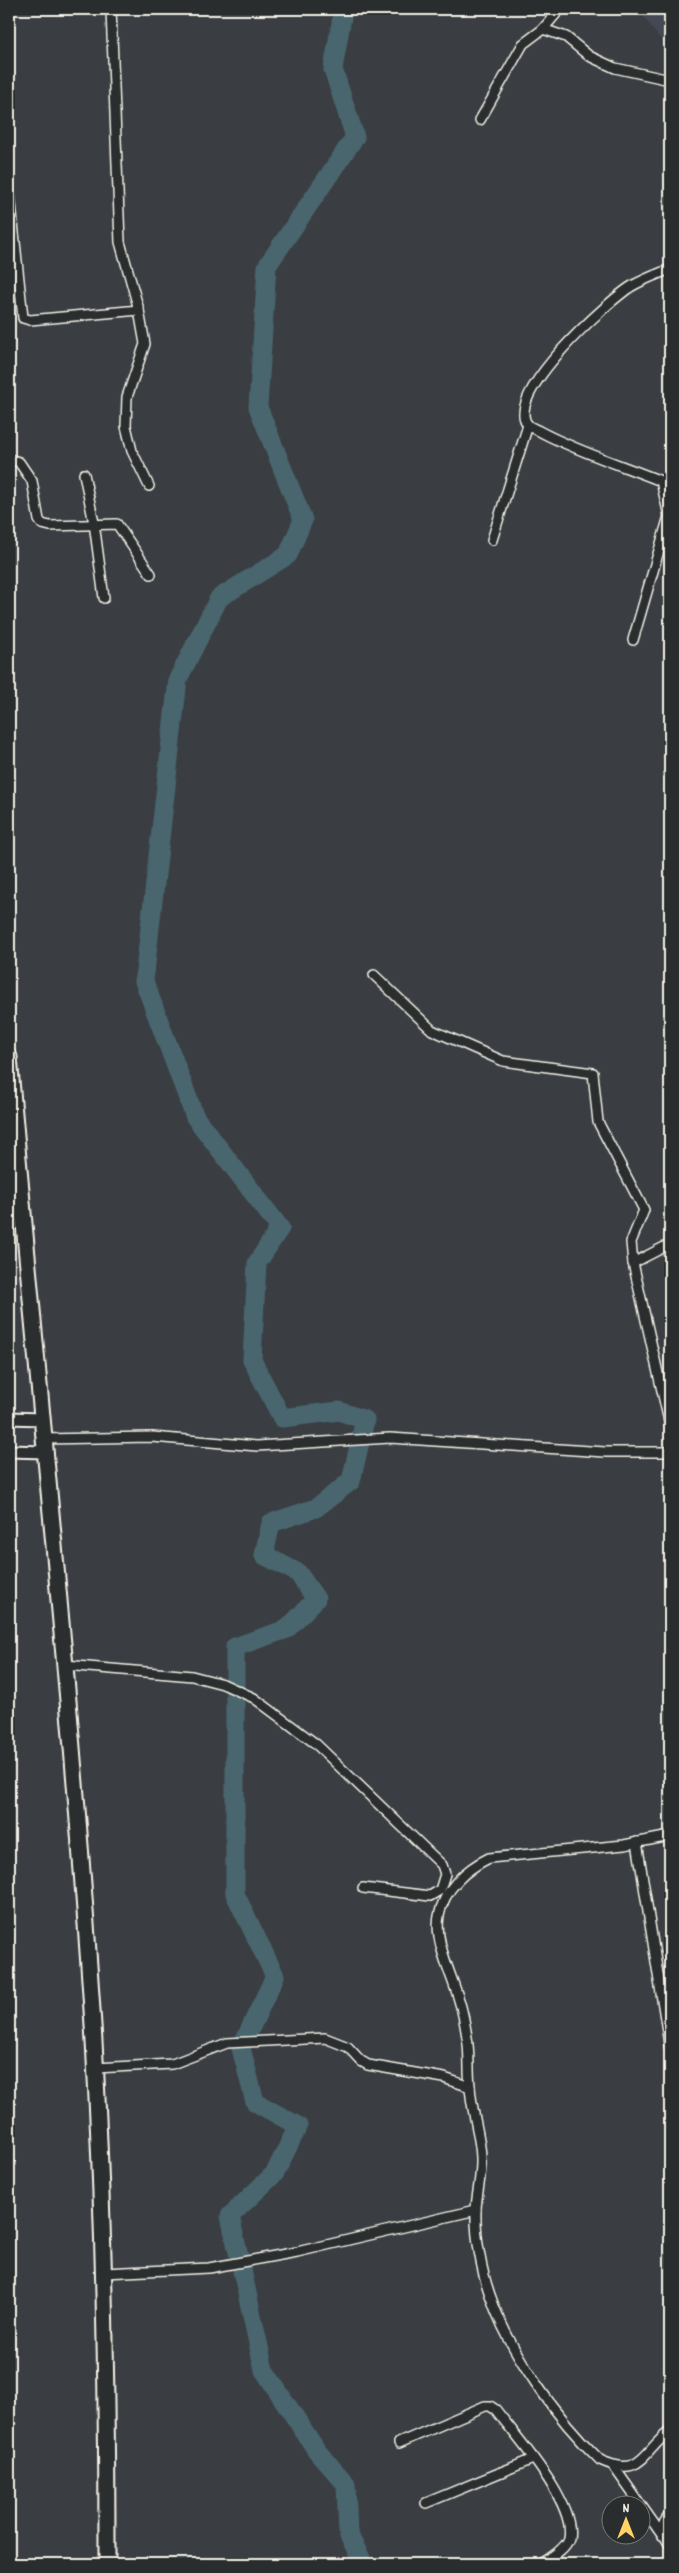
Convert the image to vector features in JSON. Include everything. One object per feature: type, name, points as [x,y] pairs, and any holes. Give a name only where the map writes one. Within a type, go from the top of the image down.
[{"type":"main road","points":[[9,1057],[65,1664],[95,2068],[104,2273],[107,2564]]},
{"type":"street","points":[[111,9],[120,242],[139,310],[145,344],[127,397],[126,426],[132,452],[149,486]]},
{"type":"street","points":[[480,120],[523,44],[542,29],[560,9]]},
{"type":"street","points":[[542,29],[566,37],[589,56],[615,68],[670,80]]},
{"type":"street","points":[[9,185],[23,318],[30,320],[139,310]]},
{"type":"street","points":[[492,540],[528,425],[524,414],[529,397],[554,358],[587,322],[632,286],[670,269]]},
{"type":"street","points":[[528,425],[572,446],[661,481],[669,516],[633,640]]},
{"type":"street","points":[[9,459],[19,462],[32,481],[39,520],[42,524],[50,526],[94,523],[117,524],[122,528],[151,574]]},
{"type":"street","points":[[84,474],[94,523],[104,598]]},
{"type":"street","points":[[374,975],[432,1030],[503,1062],[594,1073],[598,1122],[644,1210],[631,1242],[633,1263],[670,1426]]},
{"type":"street","points":[[633,1263],[670,1244]]},
{"type":"street","points":[[9,1418],[41,1419]]},
{"type":"street","points":[[9,1451],[44,1446],[152,1437],[257,1446],[390,1438],[605,1452],[670,1452]]},
{"type":"street","points":[[65,1664],[167,1673],[223,1684],[254,1698],[316,1744],[442,1865],[445,1874],[440,1890],[430,1896],[363,1888]]},
{"type":"street","points":[[670,1836],[637,1842],[489,1858],[474,1865],[447,1895],[439,1916],[441,1941],[463,2012],[468,2043],[470,2087],[481,2156],[481,2182],[476,2210],[486,2280],[505,2329],[540,2390],[600,2460],[614,2467],[626,2468],[640,2463],[670,2431]]},
{"type":"street","points":[[637,1842],[670,2050]]},
{"type":"street","points":[[95,2068],[172,2064],[227,2043],[295,2038],[325,2038],[348,2047],[361,2062],[368,2065],[444,2078],[470,2087]]},
{"type":"street","points":[[104,2273],[209,2268],[297,2252],[476,2210]]},
{"type":"street","points":[[399,2443],[485,2406],[490,2406],[496,2410],[547,2476],[559,2498],[569,2526],[569,2539],[565,2546],[541,2564]]},
{"type":"street","points":[[426,2503],[533,2460]]},
{"type":"street","points":[[614,2467],[670,2545]]},
{"type":"street","points":[[662,2535],[662,2525],[670,2516]]},
{"type":"shaded area","points":[[638,9],[670,9],[670,52]]},
{"type":"waterway","points":[[346,9],[343,11],[333,69],[355,137],[267,266],[258,407],[303,520],[288,555],[219,598],[178,679],[144,981],[195,1117],[280,1228],[257,1263],[252,1360],[282,1418],[339,1411],[365,1420],[351,1481],[316,1508],[271,1523],[264,1555],[298,1573],[316,1599],[287,1629],[235,1647],[235,1894],[275,1976],[241,2048],[255,2102],[298,2126],[275,2173],[230,2216],[264,2370],[317,2451],[346,2484],[348,2534],[364,2564]]}]
